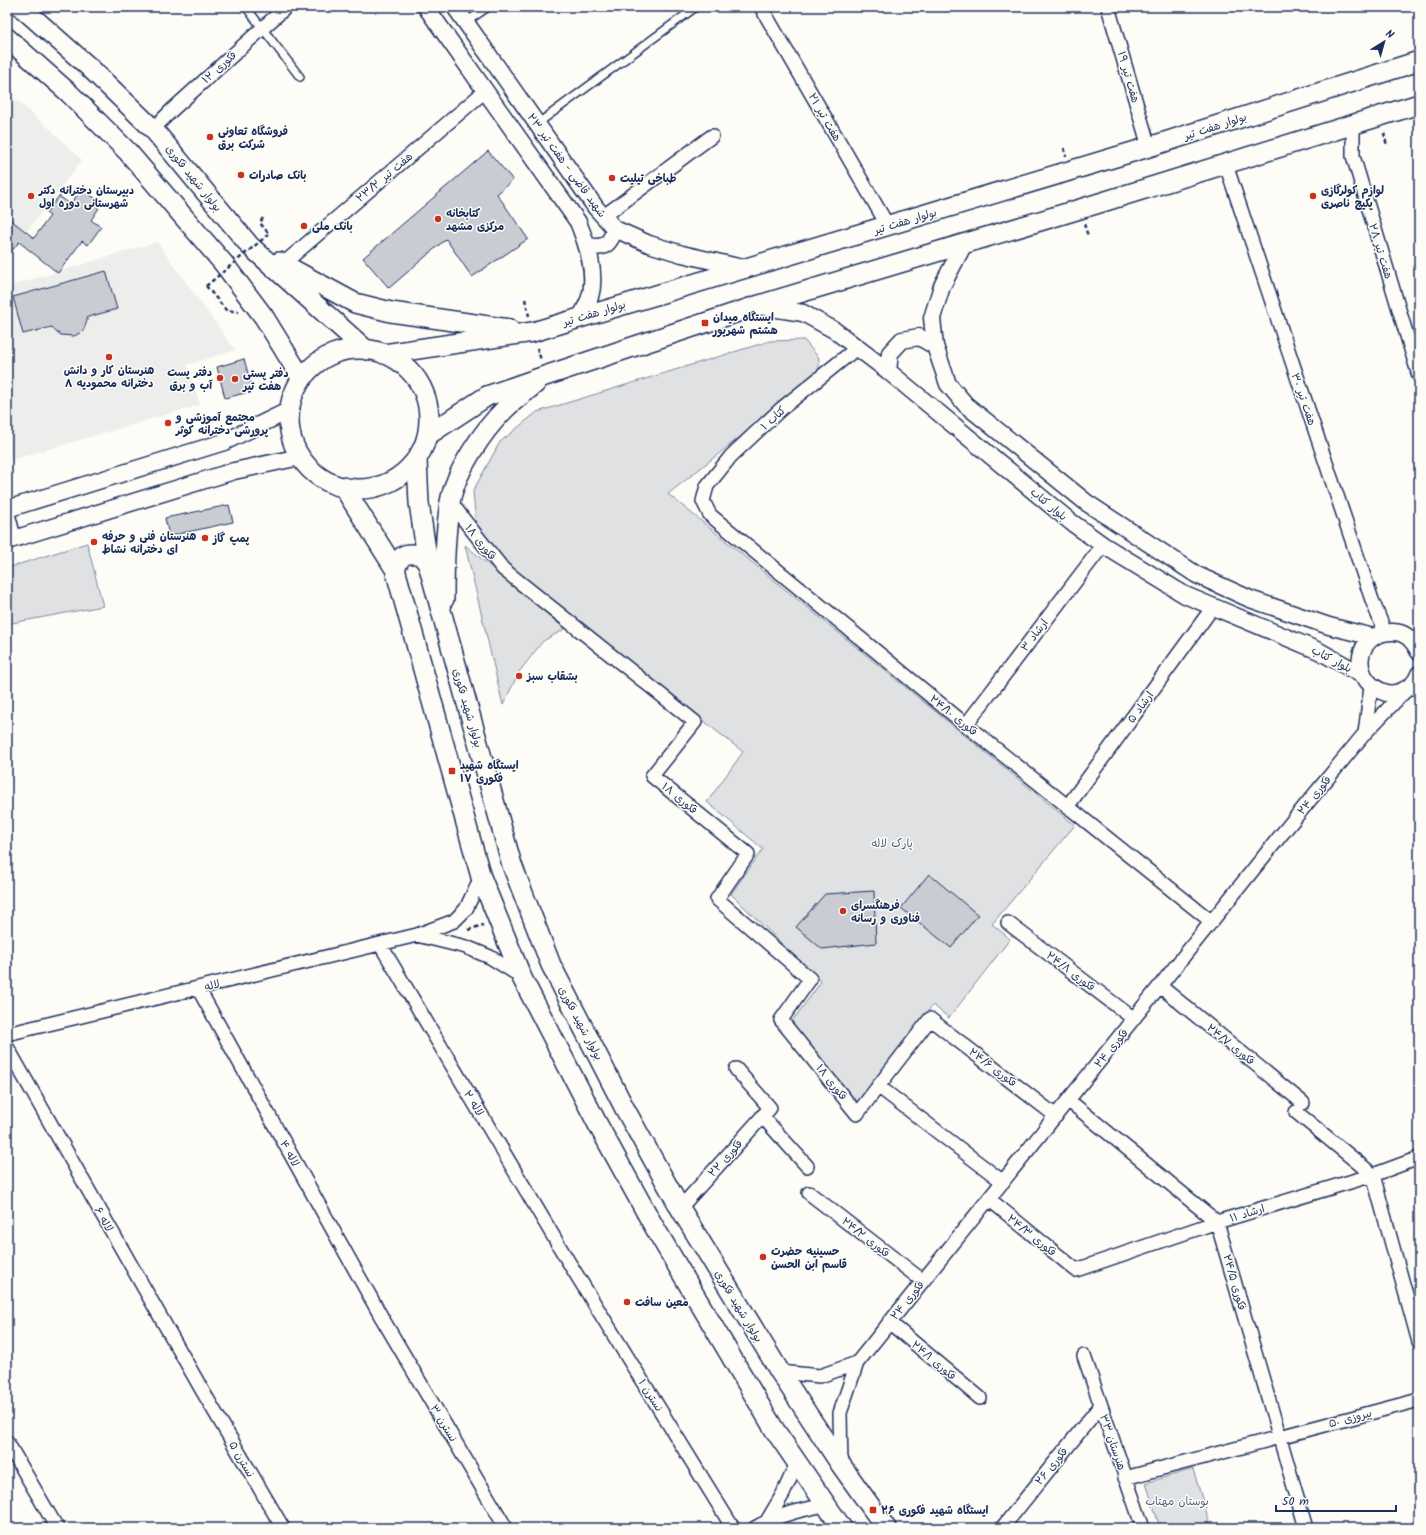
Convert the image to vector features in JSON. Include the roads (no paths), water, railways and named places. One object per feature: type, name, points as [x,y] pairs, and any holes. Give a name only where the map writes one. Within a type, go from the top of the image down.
[{"type":"main road","name":"بولوار شهید فکوری","points":[[22,7],[89,67],[153,129],[250,246],[375,352]]},
{"type":"main road","points":[[7,38],[69,93],[128,152],[229,270],[264,317],[302,379]]},
{"type":"main road","name":"بولوار هفت تیر","points":[[375,352],[533,332],[747,269],[1149,147],[1419,61]]},
{"type":"main road","points":[[428,435],[487,396],[545,376],[756,306],[1226,165],[1419,104]]},
{"type":"main road","points":[[250,246],[355,303],[391,312],[533,332]]},
{"type":"main road","points":[[348,350],[375,352],[400,362],[415,377],[425,394],[429,414],[428,435],[424,448],[417,460],[403,475],[385,485],[365,489],[344,488],[327,482],[312,471],[300,457],[291,435],[290,410],[294,394],[302,379],[314,365],[330,356],[348,350]]},
{"type":"main road","points":[[444,623],[444,554],[450,500],[462,468],[480,438],[505,409],[545,376]]},
{"type":"main road","name":"بولوار شهید فکوری","points":[[417,460],[418,503],[428,564],[512,865],[550,965],[625,1109],[680,1208],[780,1372],[841,1464],[886,1528]]},
{"type":"main road","points":[[344,488],[395,569],[481,877],[522,978],[597,1123],[652,1223],[774,1429],[842,1528]]},
{"type":"main road","points":[[395,569],[399,558],[409,553],[421,555],[428,564]]},
{"type":"street","name":"فکوری ۱۲","points":[[153,129],[286,7]]},
{"type":"street","name":"شهید قاضی - هفت تیر ۲۳","points":[[426,7],[578,222],[588,246],[593,280],[590,297],[581,317]]},
{"type":"street","name":"شهید قاضی - هفت تیر ۲۳","points":[[455,7],[596,208],[615,229],[649,244],[682,254],[747,269]]},
{"type":"street","name":"هفت تیر ۲۱","points":[[762,7],[888,226]]},
{"type":"street","name":"هفت تیر ۱۹","points":[[1108,7],[1149,147]]},
{"type":"street","name":"هفت تیر ۲۳/۲","points":[[283,264],[485,91]]},
{"type":"street","name":"هفت تیر ۲۸","points":[[1353,125],[1353,156],[1419,376]]},
{"type":"street","points":[[604,216],[712,136]]},
{"type":"street","name":"هفت تیر ۳۰","points":[[1226,165],[1372,600],[1379,635]]},
{"type":"street","points":[[588,246],[598,248],[605,245],[611,239],[615,229]]},
{"type":"street","points":[[964,244],[942,286],[932,318],[935,346],[948,384],[966,405],[1088,503],[1197,575],[1250,599],[1329,626],[1379,635],[1395,632],[1405,635],[1417,643]]},
{"type":"street","name":"بلوار کتاب","points":[[756,306],[803,313],[834,330],[888,371],[1071,522],[1103,545],[1185,595],[1319,651],[1385,693],[1414,691]]},
{"type":"street","points":[[888,371],[890,354],[902,340],[919,337],[935,346]]},
{"type":"street","name":"کتاب ۱","points":[[703,501],[707,486],[731,456],[781,409],[858,347]]},
{"type":"street","points":[[7,510],[224,442],[290,410]]},
{"type":"street","points":[[7,516],[10,540],[234,471],[300,457]]},
{"type":"street","name":"فکوری ١٨","points":[[450,500],[503,569],[695,722],[652,776],[748,854],[717,899],[810,980],[781,1020],[857,1114],[878,1086]]},
{"type":"street","name":"فکوری ۲۴/۱۰","points":[[703,501],[710,515],[1067,807],[1212,922]]},
{"type":"street","name":"ارشاد ۳","points":[[966,725],[1103,545]]},
{"type":"street","name":"ارشاد ۵","points":[[1067,807],[1213,607]]},
{"type":"street","points":[[1365,733],[1367,681],[1360,661],[1361,654],[1363,648],[1379,635]]},
{"type":"street","points":[[1414,691],[1419,674]]},
{"type":"street","name":"فکوری ۲۴","points":[[857,1362],[1365,733],[1414,691]]},
{"type":"street","name":"لاله","points":[[7,1034],[417,935],[454,921],[466,909],[481,877]]},
{"type":"street","name":"فکوری ۲۴/۸","points":[[1008,923],[1134,1019]]},
{"type":"street","name":"لاله","points":[[417,935],[466,947],[490,957],[522,978]]},
{"type":"street","name":"لاله ۲","points":[[380,944],[568,1262]]},
{"type":"street","name":"فکوری ۲۴/۷","points":[[1160,986],[1373,1175]]},
{"type":"street","name":"لاله ۴","points":[[198,988],[382,1318]]},
{"type":"street","name":"فکوری ۲۴/۶","points":[[878,1086],[930,1019],[1056,1116]]},
{"type":"street","name":"لاله ۶","points":[[7,1047],[202,1390]]},
{"type":"street","points":[[736,1069],[807,1166]]},
{"type":"street","points":[[878,1086],[1002,1182]]},
{"type":"street","points":[[1068,1100],[1217,1222]]},
{"type":"street","name":"فکوری ۲۲","points":[[680,1208],[766,1112]]},
{"type":"street","name":"ارشاد ۱۱","points":[[1076,1270],[1217,1222],[1373,1175],[1419,1158]]},
{"type":"street","points":[[1373,1175],[1419,1342]]},
{"type":"street","name":"فکوری ۲۴/۲","points":[[809,1193],[923,1281]]},
{"type":"street","name":"فکوری ۲۴/۳","points":[[989,1200],[1076,1270]]},
{"type":"street","name":"فکوری ۲۴/۵","points":[[1217,1222],[1281,1437],[1306,1528]]},
{"type":"street","name":"نسترن ۱","points":[[568,1262],[733,1528]]},
{"type":"street","name":"نسترن ۳","points":[[382,1318],[506,1528]]},
{"type":"street","name":"فکوری ۲۴/۱","points":[[889,1322],[980,1398]]},
{"type":"street","name":"هنرستان ۳۳","points":[[1084,1356],[1142,1528]]},
{"type":"street","points":[[780,1372],[820,1376],[857,1362]]},
{"type":"street","points":[[841,1464],[840,1414],[857,1362]]},
{"type":"street","name":"نسترن ۵","points":[[202,1390],[283,1528]]},
{"type":"street","name":"پیروزی ۵۰","points":[[1125,1478],[1419,1400]]},
{"type":"street","name":"فکوری ۲۶","points":[[1002,1528],[1100,1405]]},
{"type":"street","points":[[7,1442],[57,1528]]},
{"type":"street","points":[[767,1520],[783,1494],[797,1463]]},
{"type":"street","points":[[755,1528],[767,1520],[797,1510],[825,1505]]},
{"type":"lane","points":[[246,7],[300,77]]},
{"type":"lane","points":[[466,22],[488,7]]},
{"type":"lane","points":[[537,124],[696,7]]},
{"type":"place","name":"فروشگاه تعاونی شرکت برق","points":[[210,137]]},
{"type":"place","name":"بانک صادرات","points":[[241,175]]},
{"type":"place","name":"طباخی تیلیت","points":[[612,178]]},
{"type":"place","name":"دبیرستان دخترانه دکتر شهرستانی دوره اول","points":[[31,196]]},
{"type":"place","name":"لوازم کولرگازی پکیج ناصری","points":[[1313,196]]},
{"type":"place","name":"کتابخانه مرکزی مشهد","points":[[438,219]]},
{"type":"place","name":"بانک ملی","points":[[304,226]]},
{"type":"place","name":"ایستگاه میدان هشتم شهریور","points":[[705,323]]},
{"type":"place","name":"هنرستان کار و دانش دخترانه محمودیه ۸","points":[[109,357]]},
{"type":"place","name":"دفتر پست آب و برق","points":[[220,378]]},
{"type":"place","name":"دفتر پستی هفت تیر","points":[[235,379]]},
{"type":"place","name":"مجتمع آموزشی و پرورشی دخترانه کوثر","points":[[168,423]]},
{"type":"place","name":"پمپ گاز","points":[[205,538]]},
{"type":"place","name":"هنرستان فنی و حرفه ای دخترانه نشاط","points":[[94,542]]},
{"type":"place","name":"بشقاب سبز","points":[[519,676]]},
{"type":"place","name":"ایستگاه شهید فکوری ۱۷","points":[[452,771]]},
{"type":"place","name":"فرهنگسرای فناوری و رسانه","points":[[843,911]]},
{"type":"place","name":"حسینیه حضرت قاسم ابن الحسن","points":[[763,1257]]},
{"type":"place","name":"معین سافت","points":[[627,1302]]},
{"type":"place","name":"ایستگاه شهید فکوری ۲۶","points":[[873,1510]]},
{"type":"park label","name":"پارک لاله","points":[[892,843]]},
{"type":"park label","name":"بوستان مهتاب","points":[[1177,1501]]}]
